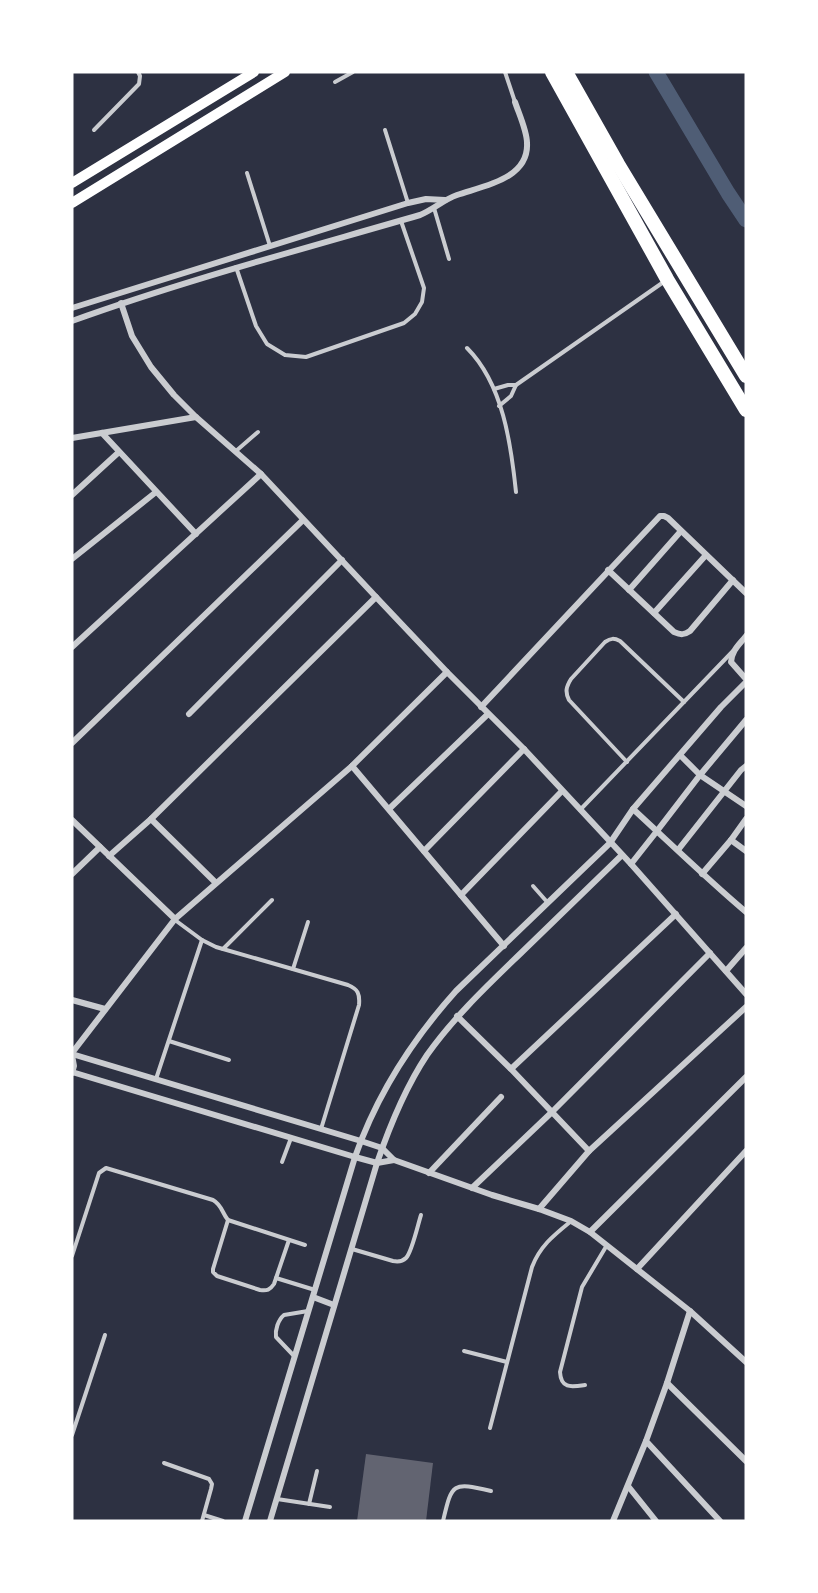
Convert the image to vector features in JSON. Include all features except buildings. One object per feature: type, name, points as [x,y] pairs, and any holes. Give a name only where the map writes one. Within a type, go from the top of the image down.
[{"type":"highway","points":[[552,72],[668,279],[746,410]]},
{"type":"highway","points":[[566,72],[618,164],[746,376]]},
{"type":"main road","points":[[72,183],[254,72]]},
{"type":"main road","points":[[72,203],[285,72]]},
{"type":"street","points":[[72,321],[236,267],[412,217],[434,208],[445,200],[504,179],[519,168],[524,160],[527,142],[515,102]]},
{"type":"street","points":[[72,308],[408,203],[426,199],[445,200]]},
{"type":"street","points":[[408,203],[412,217]]},
{"type":"street","points":[[232,258],[236,267]]},
{"type":"street","points":[[121,303],[132,336],[151,367],[174,396],[261,474],[447,672],[524,749],[676,914],[746,994]]},
{"type":"street","points":[[72,438],[196,417]]},
{"type":"street","points":[[102,433],[196,534]]},
{"type":"street","points":[[72,495],[119,452]]},
{"type":"street","points":[[72,647],[261,474]]},
{"type":"street","points":[[72,559],[156,492]]},
{"type":"street","points":[[482,707],[660,516],[668,518],[746,593]]},
{"type":"street","points":[[72,743],[303,520]]},
{"type":"street","points":[[629,590],[681,531]]},
{"type":"street","points":[[654,613],[706,555]]},
{"type":"street","points":[[189,714],[342,560]]},
{"type":"street","points":[[608,570],[674,632],[680,634],[690,631],[733,580]]},
{"type":"street","points":[[109,855],[151,819],[376,597]]},
{"type":"street","points":[[245,1521],[355,1157],[387,1084],[419,1035],[456,991],[610,843],[633,809],[746,680],[731,662],[732,654],[746,636]]},
{"type":"street","points":[[394,1160],[377,1163],[355,1157],[72,1072],[74,1066],[72,1054],[175,919],[352,766],[447,672]]},
{"type":"street","points":[[389,809],[488,714]]},
{"type":"street","points":[[630,864],[746,720]]},
{"type":"street","points":[[424,851],[524,749]]},
{"type":"street","points":[[680,755],[700,775],[746,806]]},
{"type":"street","points":[[352,766],[504,946]]},
{"type":"street","points":[[678,850],[746,766]]},
{"type":"street","points":[[461,895],[562,791]]},
{"type":"street","points":[[633,809],[746,912]]},
{"type":"street","points":[[151,819],[216,883]]},
{"type":"street","points":[[702,874],[746,819]]},
{"type":"street","points":[[72,820],[175,919]]},
{"type":"street","points":[[731,840],[746,852]]},
{"type":"street","points":[[73,870],[100,847]]},
{"type":"street","points":[[270,1521],[377,1163],[410,1083],[432,1048],[476,995],[622,855]]},
{"type":"street","points":[[511,1069],[676,914]]},
{"type":"street","points":[[726,971],[746,948]]},
{"type":"street","points":[[472,1188],[552,1112],[710,953]]},
{"type":"street","points":[[72,999],[105,1009]]},
{"type":"street","points":[[539,1209],[589,1151],[746,1007]]},
{"type":"street","points":[[458,1016],[589,1151]]},
{"type":"street","points":[[72,1054],[382,1148],[394,1160],[571,1221],[590,1232],[690,1311],[746,1362]]},
{"type":"street","points":[[590,1232],[746,1077]]},
{"type":"street","points":[[429,1173],[501,1097]]},
{"type":"street","points":[[637,1269],[746,1151]]},
{"type":"street","points":[[314,1294],[334,1305]]},
{"type":"street","points":[[614,1521],[667,1383],[690,1311]]},
{"type":"street","points":[[667,1383],[746,1461]]},
{"type":"street","points":[[646,1441],[720,1521]]},
{"type":"street","points":[[628,1486],[656,1521]]},
{"type":"lane","points":[[94,130],[139,84],[138,72]]},
{"type":"lane","points":[[335,82],[352,72]]},
{"type":"lane","points":[[505,72],[515,102]]},
{"type":"lane","points":[[385,130],[408,203]]},
{"type":"lane","points":[[247,173],[270,246]]},
{"type":"lane","points":[[434,208],[449,259]]},
{"type":"lane","points":[[236,267],[256,326],[267,344],[285,355],[306,357],[404,323],[415,314],[422,302],[424,288],[401,220]]},
{"type":"lane","points":[[499,405],[511,396],[516,385],[668,279]]},
{"type":"lane","points":[[467,348],[483,366],[494,389],[511,450],[516,492]]},
{"type":"lane","points":[[494,389],[516,385]]},
{"type":"lane","points":[[236,452],[258,432]]},
{"type":"lane","points":[[627,762],[569,700],[566,693],[571,679],[605,642],[615,638],[620,641],[684,702]]},
{"type":"lane","points":[[580,810],[735,649]]},
{"type":"lane","points":[[533,886],[548,903]]},
{"type":"lane","points":[[223,950],[272,900]]},
{"type":"lane","points":[[175,919],[202,940],[223,950],[356,988],[360,996],[359,1005],[321,1129]]},
{"type":"lane","points":[[293,969],[308,922]]},
{"type":"lane","points":[[156,1079],[202,940]]},
{"type":"lane","points":[[169,1041],[228,1060]]},
{"type":"lane","points":[[282,1162],[291,1138]]},
{"type":"lane","points":[[72,1256],[99,1173],[106,1168],[213,1200],[218,1203],[228,1220],[305,1245]]},
{"type":"lane","points":[[351,1249],[393,1261],[399,1262],[406,1259],[421,1215]]},
{"type":"lane","points":[[228,1220],[213,1269],[214,1275],[266,1291],[271,1289],[289,1240]]},
{"type":"lane","points":[[490,1428],[535,1258],[547,1242],[571,1221]]},
{"type":"lane","points":[[585,1385],[566,1386],[560,1380],[560,1372],[579,1295],[585,1280],[607,1245]]},
{"type":"lane","points":[[276,1278],[314,1294]]},
{"type":"lane","points":[[295,1357],[276,1337],[278,1322],[284,1315],[309,1311]]},
{"type":"lane","points":[[72,1435],[105,1335]]},
{"type":"lane","points":[[464,1351],[507,1362]]},
{"type":"lane","points":[[164,1463],[209,1479],[212,1489],[202,1521]]},
{"type":"lane","points":[[309,1504],[317,1471]]},
{"type":"lane","points":[[443,1521],[451,1491],[458,1486],[465,1485],[491,1491]]},
{"type":"lane","points":[[276,1498],[330,1507]]},
{"type":"lane","points":[[204,1515],[223,1521]]},
{"type":"waterway","points":[[656,72],[746,220]]}]
